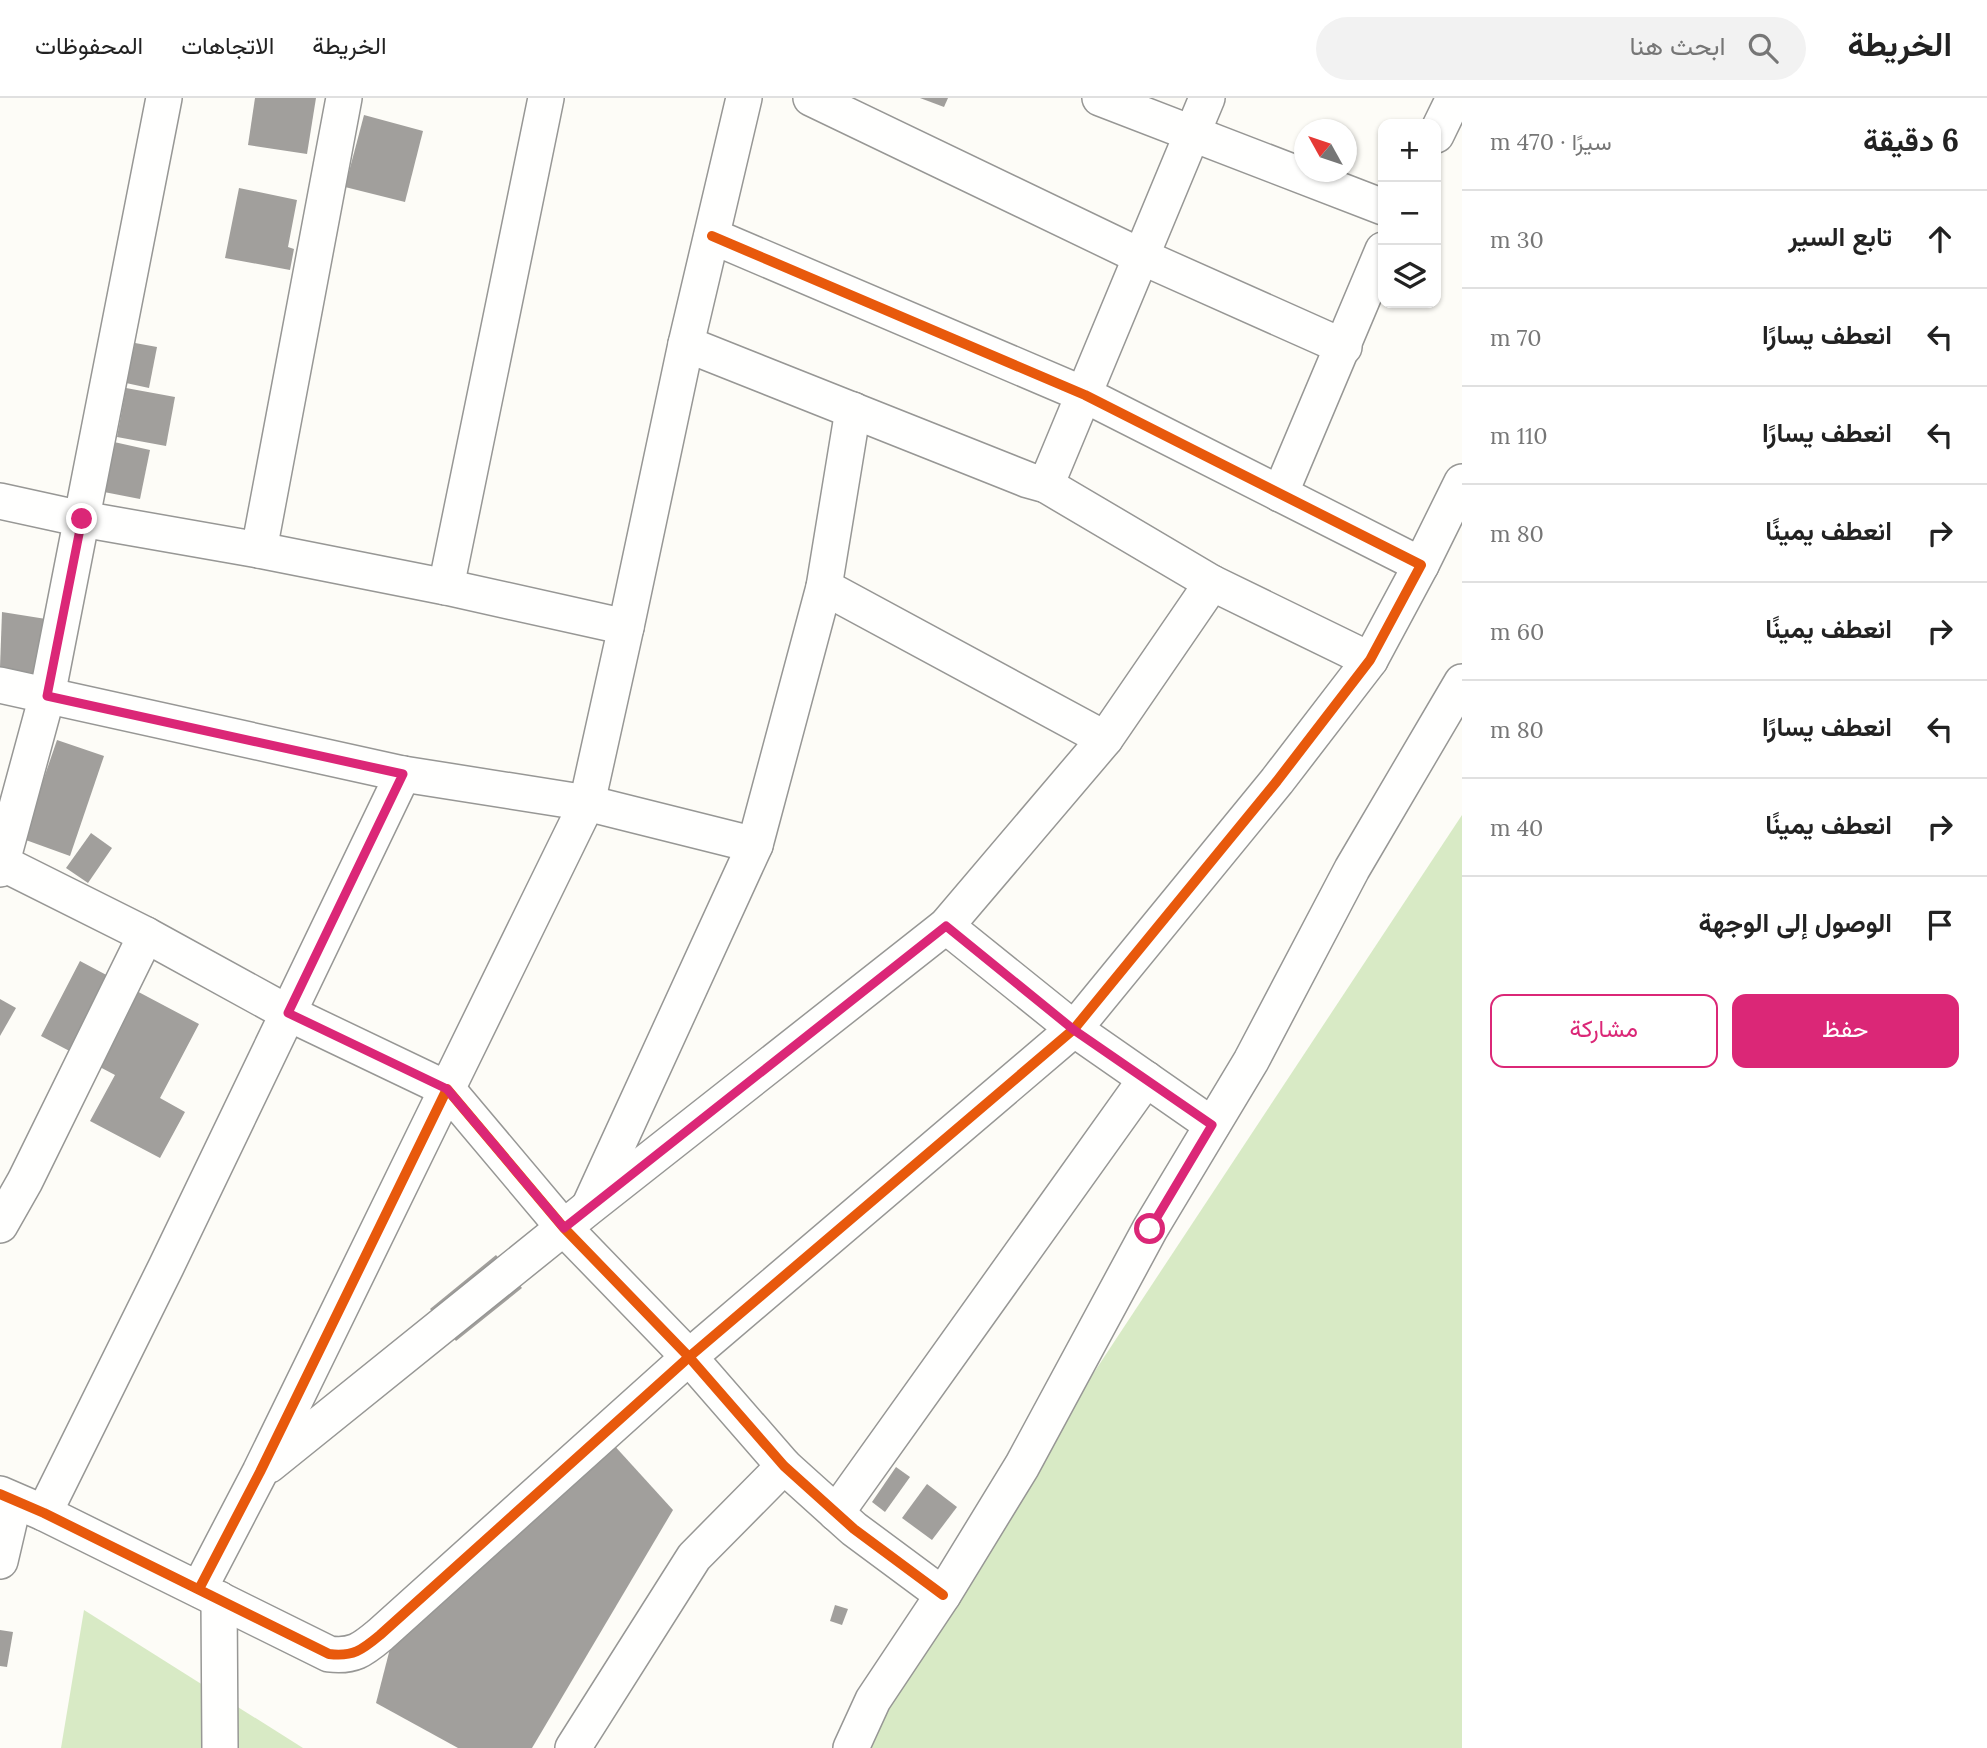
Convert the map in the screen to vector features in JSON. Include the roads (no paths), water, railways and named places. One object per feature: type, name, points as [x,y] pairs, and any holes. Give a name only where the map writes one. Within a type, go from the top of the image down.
[{"type":"street","points":[[164,98],[47,696],[1,865],[146,935],[288,1013],[447,1089],[576,1218],[689,1357],[784,1466],[836,1513],[943,1595]]},
{"type":"street","points":[[259,550],[344,98]]},
{"type":"street","points":[[446,587],[546,98]]},
{"type":"street","points":[[220,1748],[209,1594],[260,1472],[587,803],[686,344],[744,98]]},
{"type":"street","points":[[811,98],[1140,256],[1344,347]]},
{"type":"street","points":[[1100,98],[1378,205]]},
{"type":"street","points":[[1046,485],[1207,98]]},
{"type":"street","points":[[1441,125],[1454,98]]},
{"type":"street","points":[[712,236],[1084,395],[1421,565]]},
{"type":"street","points":[[1280,494],[1378,262]]},
{"type":"street","points":[[686,344],[1046,485],[1212,583],[1370,660]]},
{"type":"street","points":[[576,1218],[755,845],[824,587],[853,410]]},
{"type":"street","points":[[19,1502],[330,1654],[346,1656],[364,1648],[689,1357],[1074,1030],[1278,781],[1370,660],[1462,482]]},
{"type":"street","points":[[0,501],[82,519],[446,587],[626,627]]},
{"type":"street","points":[[260,1472],[946,926],[1105,739],[1212,583]]},
{"type":"street","points":[[824,587],[1105,739]]},
{"type":"street","points":[[851,1748],[873,1700],[943,1595],[1022,1466],[1150,1229],[1251,1061],[1352,869],[1462,682]]},
{"type":"street","points":[[0,685],[403,774],[587,803],[755,845]]},
{"type":"street","points":[[0,1562],[19,1502],[288,1013],[403,774]]},
{"type":"street","points":[[946,926],[1074,1030],[1212,1125]]},
{"type":"street","points":[[0,1225],[25,1181],[146,935]]},
{"type":"street","points":[[836,1513],[1146,1079]]},
{"type":"street","points":[[573,1748],[689,1564],[784,1466]]}]
